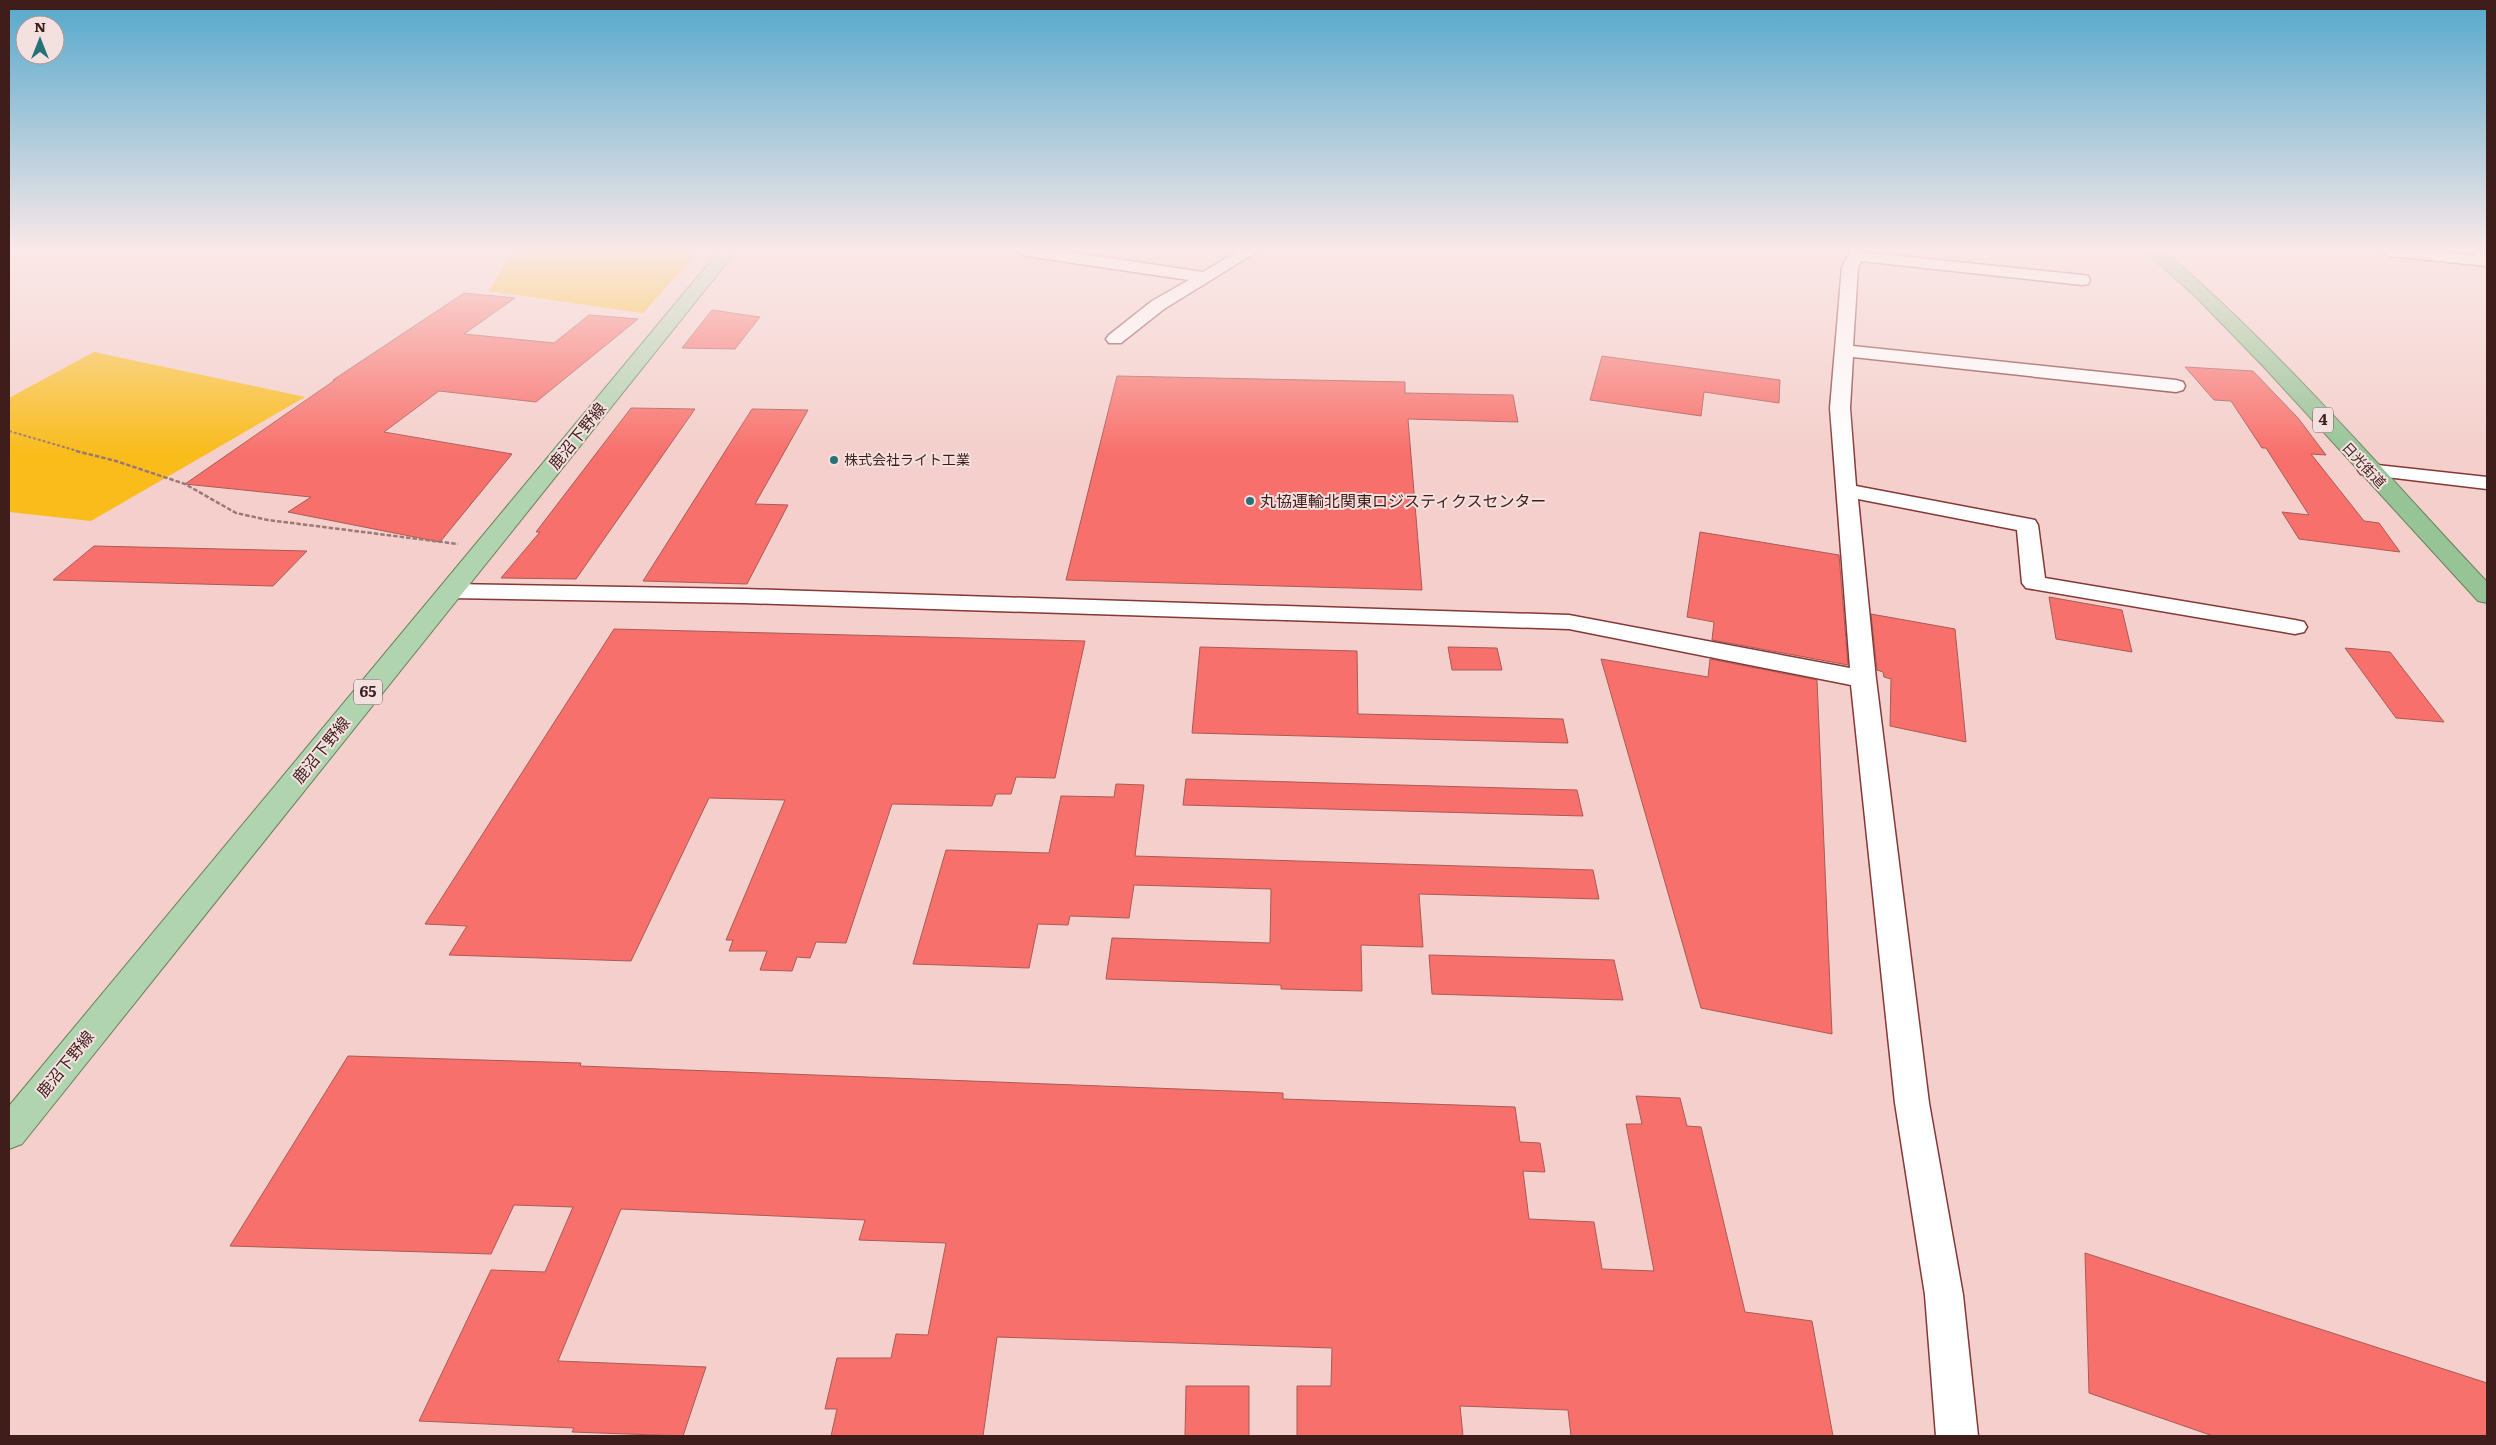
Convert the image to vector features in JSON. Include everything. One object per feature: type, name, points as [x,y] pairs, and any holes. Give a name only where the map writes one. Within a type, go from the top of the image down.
[{"type":"highway","name":"日光街道","points":[[2227,318],[2271,363],[2368,470],[2487,596]]},
{"type":"main road","name":"鹿沼下野線","points":[[9,1134],[673,318]]},
{"type":"street","points":[[1115,339],[1141,318]]},
{"type":"street","points":[[1847,318],[1840,408],[1864,679],[1912,1103],[1944,1295],[1957,1436]]},
{"type":"street","points":[[1845,350],[2176,386]]},
{"type":"street","points":[[2368,470],[2487,483]]},
{"type":"street","points":[[1846,490],[2027,525],[2034,582],[2295,626]]},
{"type":"street","points":[[450,591],[744,596],[1569,622],[1864,679]]},
{"type":"path","points":[[9,431],[67,449],[116,461],[185,484],[236,513],[268,520],[486,547]]},
{"type":"shaded area","points":[[94,352],[305,397],[91,521],[9,512],[9,398]]},
{"type":"building","points":[[426,318],[486,318],[464,334],[554,343],[585,318],[638,319],[536,402],[439,391],[384,432],[512,454],[440,542],[288,512],[311,497],[185,484],[335,380],[333,380]]},
{"type":"building","points":[[705,318],[759,318],[735,349],[682,348]]},
{"type":"building","points":[[1602,356],[1780,380],[1779,403],[1704,392],[1701,416],[1590,400]]},
{"type":"building","points":[[2185,367],[2253,371],[2298,418],[2326,455],[2311,454],[2364,521],[2379,523],[2400,552],[2299,539],[2282,512],[2309,515],[2266,448],[2262,448],[2231,401],[2214,400]]},
{"type":"building","name":"丸協運輸北関東ロジスティクスセンター","points":[[1117,376],[1405,382],[1405,393],[1513,395],[1518,422],[1408,419],[1422,590],[1066,580]]},
{"type":"building","points":[[631,408],[695,409],[576,579],[501,578],[540,532],[536,532]]},
{"type":"building","points":[[752,409],[808,410],[755,504],[788,505],[747,584],[643,581]]},
{"type":"building","points":[[1700,532],[1839,555],[1848,665],[1712,640],[1714,622],[1687,617]]},
{"type":"building","points":[[94,546],[307,551],[273,586],[53,580]]},
{"type":"building","points":[[2049,597],[2122,610],[2132,652],[2056,639]]},
{"type":"building","points":[[1871,614],[1955,629],[1966,742],[1890,726],[1891,679],[1884,677],[1883,672],[1877,670]]},
{"type":"building","points":[[614,629],[1085,641],[1055,778],[1016,777],[1011,794],[996,794],[992,806],[892,804],[846,943],[816,942],[810,958],[797,957],[792,971],[760,970],[767,951],[729,951],[733,940],[726,940],[785,800],[709,798],[631,961],[449,955],[467,926],[425,924]]},
{"type":"building","points":[[1200,647],[1357,651],[1358,714],[1563,719],[1568,743],[1192,733]]},
{"type":"building","points":[[1448,647],[1497,648],[1502,670],[1452,670]]},
{"type":"building","points":[[2345,648],[2390,652],[2444,722],[2396,718]]},
{"type":"building","points":[[1601,659],[1708,677],[1710,659],[1817,680],[1832,1034],[1701,1008]]},
{"type":"building","points":[[1186,779],[1577,790],[1583,816],[1183,805]]},
{"type":"building","points":[[1116,784],[1144,785],[1135,856],[1593,870],[1599,899],[1419,894],[1423,947],[1361,945],[1362,991],[1281,989],[1281,985],[1106,979],[1112,938],[1270,943],[1271,889],[1134,885],[1129,918],[1070,916],[1068,925],[1038,924],[1029,968],[913,964],[946,850],[1049,853],[1061,796],[1114,797]]},
{"type":"building","points":[[1429,955],[1614,960],[1623,1000],[1432,994]]},
{"type":"building","points":[[348,1056],[581,1063],[580,1066],[1283,1093],[1283,1099],[1515,1107],[1520,1142],[1540,1143],[1545,1172],[1523,1171],[1529,1219],[1594,1222],[1602,1269],[1654,1271],[1626,1124],[1642,1124],[1636,1096],[1680,1098],[1687,1126],[1701,1127],[1745,1312],[1812,1321],[1833,1436],[1571,1436],[1568,1410],[1460,1406],[1463,1436],[1297,1436],[1297,1386],[1331,1386],[1332,1348],[997,1337],[983,1436],[831,1436],[837,1409],[825,1409],[837,1358],[891,1358],[896,1334],[928,1335],[946,1243],[859,1240],[865,1220],[621,1209],[558,1361],[706,1367],[683,1436],[572,1432],[574,1428],[419,1421],[491,1270],[545,1272],[573,1207],[514,1205],[491,1254],[230,1246]]},
{"type":"building","points":[[2085,1253],[2487,1383],[2487,1436],[2213,1436],[2089,1393]]},
{"type":"building","points":[[1186,1386],[1249,1386],[1249,1436],[1185,1436]]},
{"type":"place","name":"株式会社ライト工業","points":[[834,460]]},
{"type":"place","name":"丸協運輸北関東ロジスティクスセンター","points":[[1250,501]]}]
